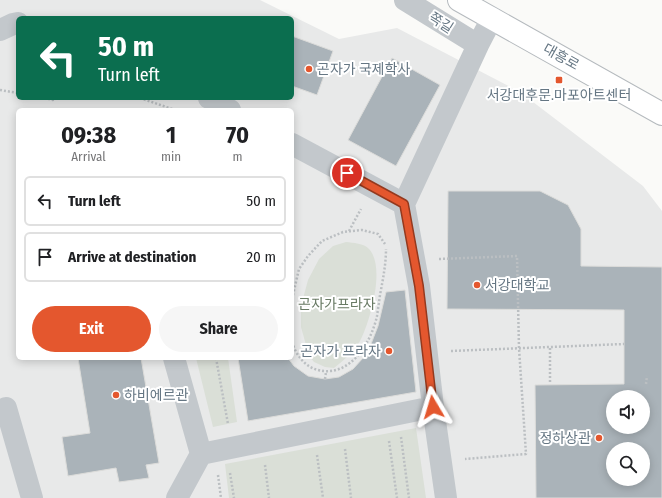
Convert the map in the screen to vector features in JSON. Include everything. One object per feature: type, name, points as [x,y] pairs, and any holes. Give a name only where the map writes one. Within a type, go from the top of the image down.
[{"type":"main road","name":"대흥로","points":[[459,0],[662,114]]},
{"type":"street","name":"쪽길","points":[[405,0],[478,45]]},
{"type":"street","points":[[446,498],[414,260],[404,204],[492,18]]},
{"type":"street","points":[[0,30],[16,23]]},
{"type":"street","points":[[212,100],[226,108]]},
{"type":"street","points":[[294,145],[404,204]]},
{"type":"street","points":[[175,360],[201,454],[177,498]]},
{"type":"street","points":[[201,454],[433,407]]},
{"type":"street","points":[[6,408],[32,498]]},
{"type":"path","points":[[0,90],[16,93]]},
{"type":"path","points":[[146,100],[169,108]]},
{"type":"path","points":[[294,290],[299,269],[308,256],[322,241],[343,232],[362,230],[378,234],[385,244],[386,260],[377,316],[372,332],[357,356],[346,367],[336,371],[326,372],[314,369],[303,362],[294,349]]},
{"type":"path","points":[[414,260],[517,256],[519,348],[526,454],[441,462]]},
{"type":"path","points":[[426,352],[624,344]]},
{"type":"path","points":[[550,348],[550,384]]},
{"type":"path","points":[[216,360],[232,447]]},
{"type":"path","points":[[325,379],[326,372]]},
{"type":"path","points":[[646,384],[647,376]]},
{"type":"path","points":[[385,417],[397,498]]},
{"type":"path","points":[[342,426],[351,498]]},
{"type":"path","points":[[314,431],[323,498]]},
{"type":"path","points":[[400,435],[409,498]]},
{"type":"path","points":[[262,442],[269,498]]},
{"type":"shaded area","name":"서강대학교","points":[[0,0],[260,0],[292,16],[16,16],[16,100],[294,100],[294,17],[339,39],[397,28],[520,92],[643,186],[662,211],[662,498],[0,498]]},
{"type":"green space","name":"곤자가프라자","points":[[346,242],[367,247],[374,257],[376,268],[375,295],[368,321],[358,345],[334,368],[325,367],[314,362],[309,356],[301,327],[301,306],[308,280],[319,259],[333,246]]},
{"type":"green space","points":[[196,360],[228,360],[237,422],[213,427]]},
{"type":"green space","points":[[416,428],[426,498],[229,498],[225,464]]},
{"type":"building","name":"곤자가 국제학사","points":[[294,37],[333,51],[317,95],[294,87]]},
{"type":"building","points":[[392,58],[440,85],[396,166],[348,140]]},
{"type":"building","points":[[448,191],[540,191],[568,205],[581,229],[581,266],[662,267],[662,498],[536,498],[535,385],[624,384],[624,310],[447,309]]},
{"type":"building","name":"곤자가 프라자","points":[[405,290],[416,392],[248,421],[238,360],[290,360],[294,366],[308,376],[325,379],[339,377],[353,369],[363,358],[371,344],[378,326],[386,292]]},
{"type":"building","name":"하비에르관","points":[[78,360],[141,360],[159,463],[146,465],[149,478],[119,482],[116,468],[68,476],[62,437],[90,433]]},
{"type":"place","name":"곤자가 국제학사","points":[[309,69]]},
{"type":"place","name":"서강대후문.마포아트센터","points":[[559,80]]},
{"type":"place","name":"서강대학교","points":[[477,285]]},
{"type":"place","name":"곤자가 프라자","points":[[389,351]]},
{"type":"place","name":"하비에르관","points":[[116,395]]},
{"type":"place","name":"정하상관","points":[[599,438]]},
{"type":"route","points":[[347,173],[404,204],[419,286],[433,407]]}]
